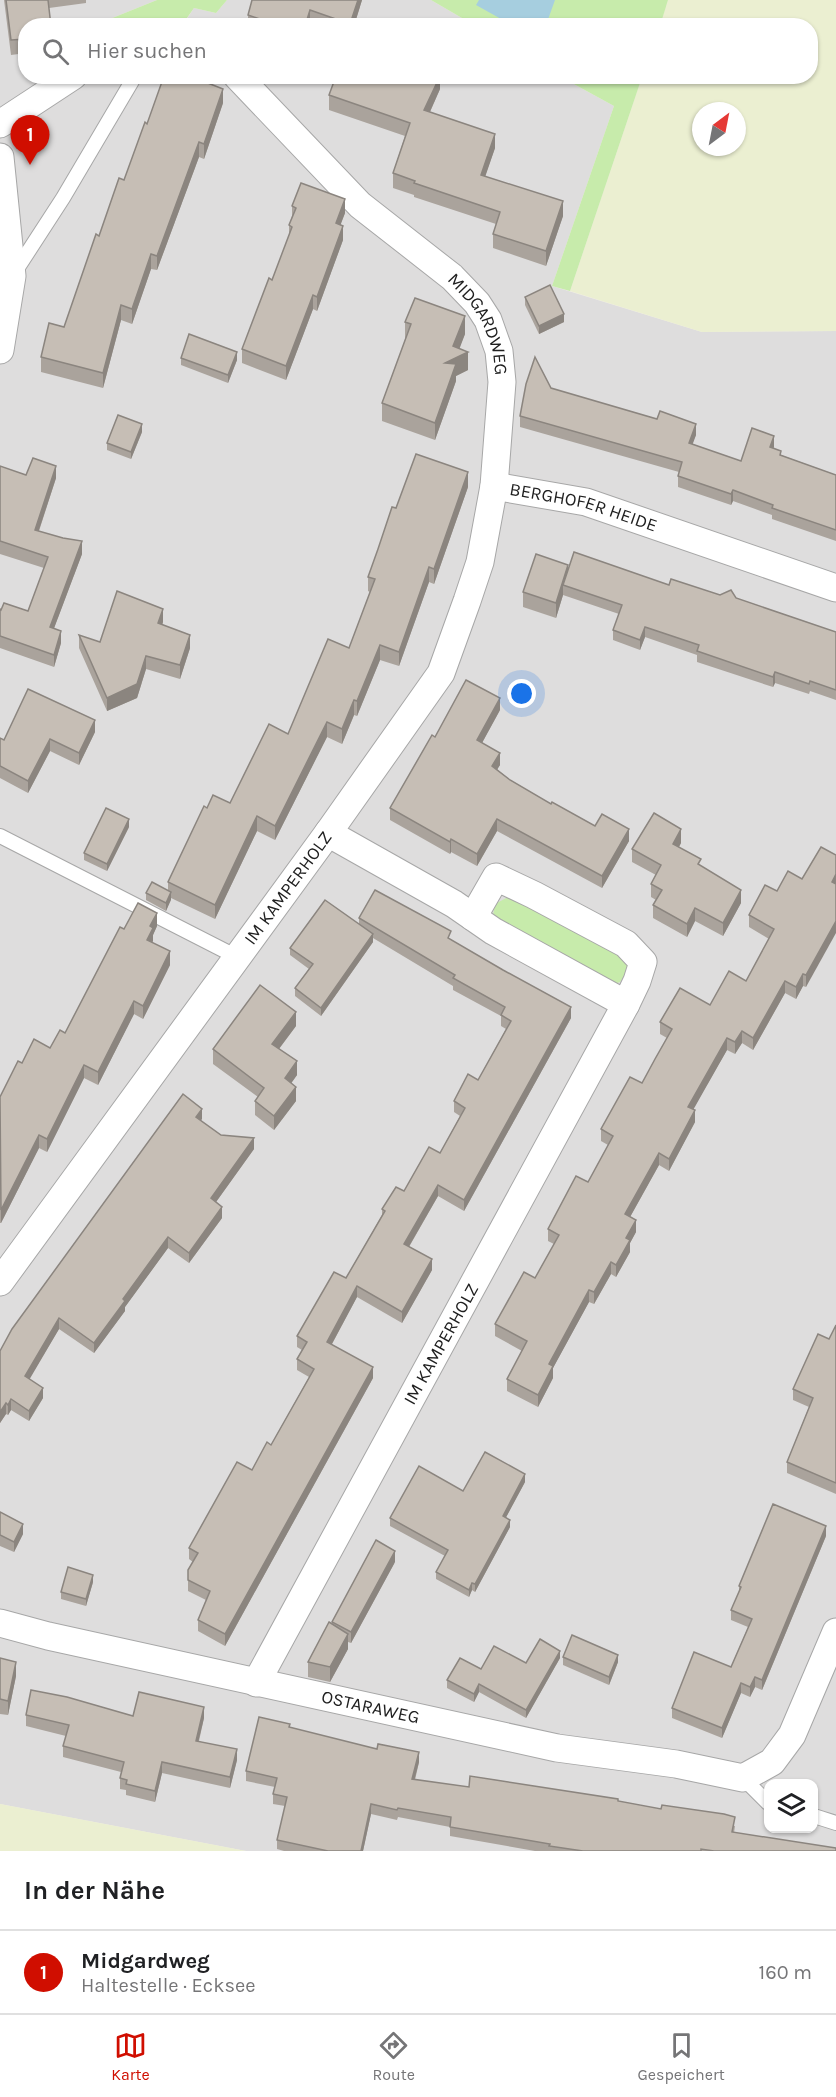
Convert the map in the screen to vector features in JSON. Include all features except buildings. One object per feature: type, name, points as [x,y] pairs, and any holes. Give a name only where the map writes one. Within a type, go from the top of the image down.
[{"type":"street","points":[[0,124],[61,84]]},
{"type":"street","name":"MIDGARDWEG","points":[[245,84],[360,206],[452,277],[477,303],[488,320],[499,351],[502,382],[494,486]]},
{"type":"street","points":[[0,157],[12,276],[0,350]]},
{"type":"street","name":"BERGHOFER HEIDE","points":[[328,833],[441,673],[480,562],[494,486],[586,502],[836,588]]},
{"type":"street","name":"IM KAMPERHOLZ","points":[[0,1282],[328,833],[493,930],[626,1004]]},
{"type":"street","name":"IM KAMPERHOLZ","points":[[256,1683],[626,1004],[644,962],[626,944],[496,877],[473,917]]},
{"type":"street","name":"OSTARAWEG","points":[[0,1623],[256,1683],[557,1748],[676,1764],[743,1778]]},
{"type":"street","points":[[743,1778],[772,1762],[792,1735],[836,1632]]},
{"type":"lane","points":[[12,276],[63,198],[130,84]]},
{"type":"lane","points":[[0,836],[237,957]]},
{"type":"lane","points":[[743,1778],[764,1799]]},
{"type":"lane","points":[[832,1821],[836,1807]]},
{"type":"shaded area","points":[[0,0],[157,0],[112,18],[18,18],[18,84],[574,84],[614,106],[552,286],[702,332],[836,331],[836,1851],[246,1851],[0,1804]]},
{"type":"shaded area","points":[[227,0],[431,0],[462,18],[187,18],[194,8],[216,13]]},
{"type":"green space","points":[[157,0],[227,0],[216,13],[194,8],[187,18],[112,18]]},
{"type":"green space","points":[[431,0],[668,0],[662,18],[462,18]]},
{"type":"green space","points":[[668,0],[836,0],[836,331],[702,332],[570,291],[640,84],[818,84],[818,18],[662,18]]},
{"type":"green space","points":[[574,84],[640,84],[570,291],[552,286],[614,106]]},
{"type":"green space","points":[[508,897],[626,958],[628,970],[620,982],[610,986],[498,924],[493,915],[495,904]]},
{"type":"green space","points":[[0,1804],[246,1851],[0,1851]]},
{"type":"water","points":[[479,0],[555,0],[549,18],[499,18],[476,5]]},
{"type":"place","name":"Midgardweg","points":[[30,165]]}]
